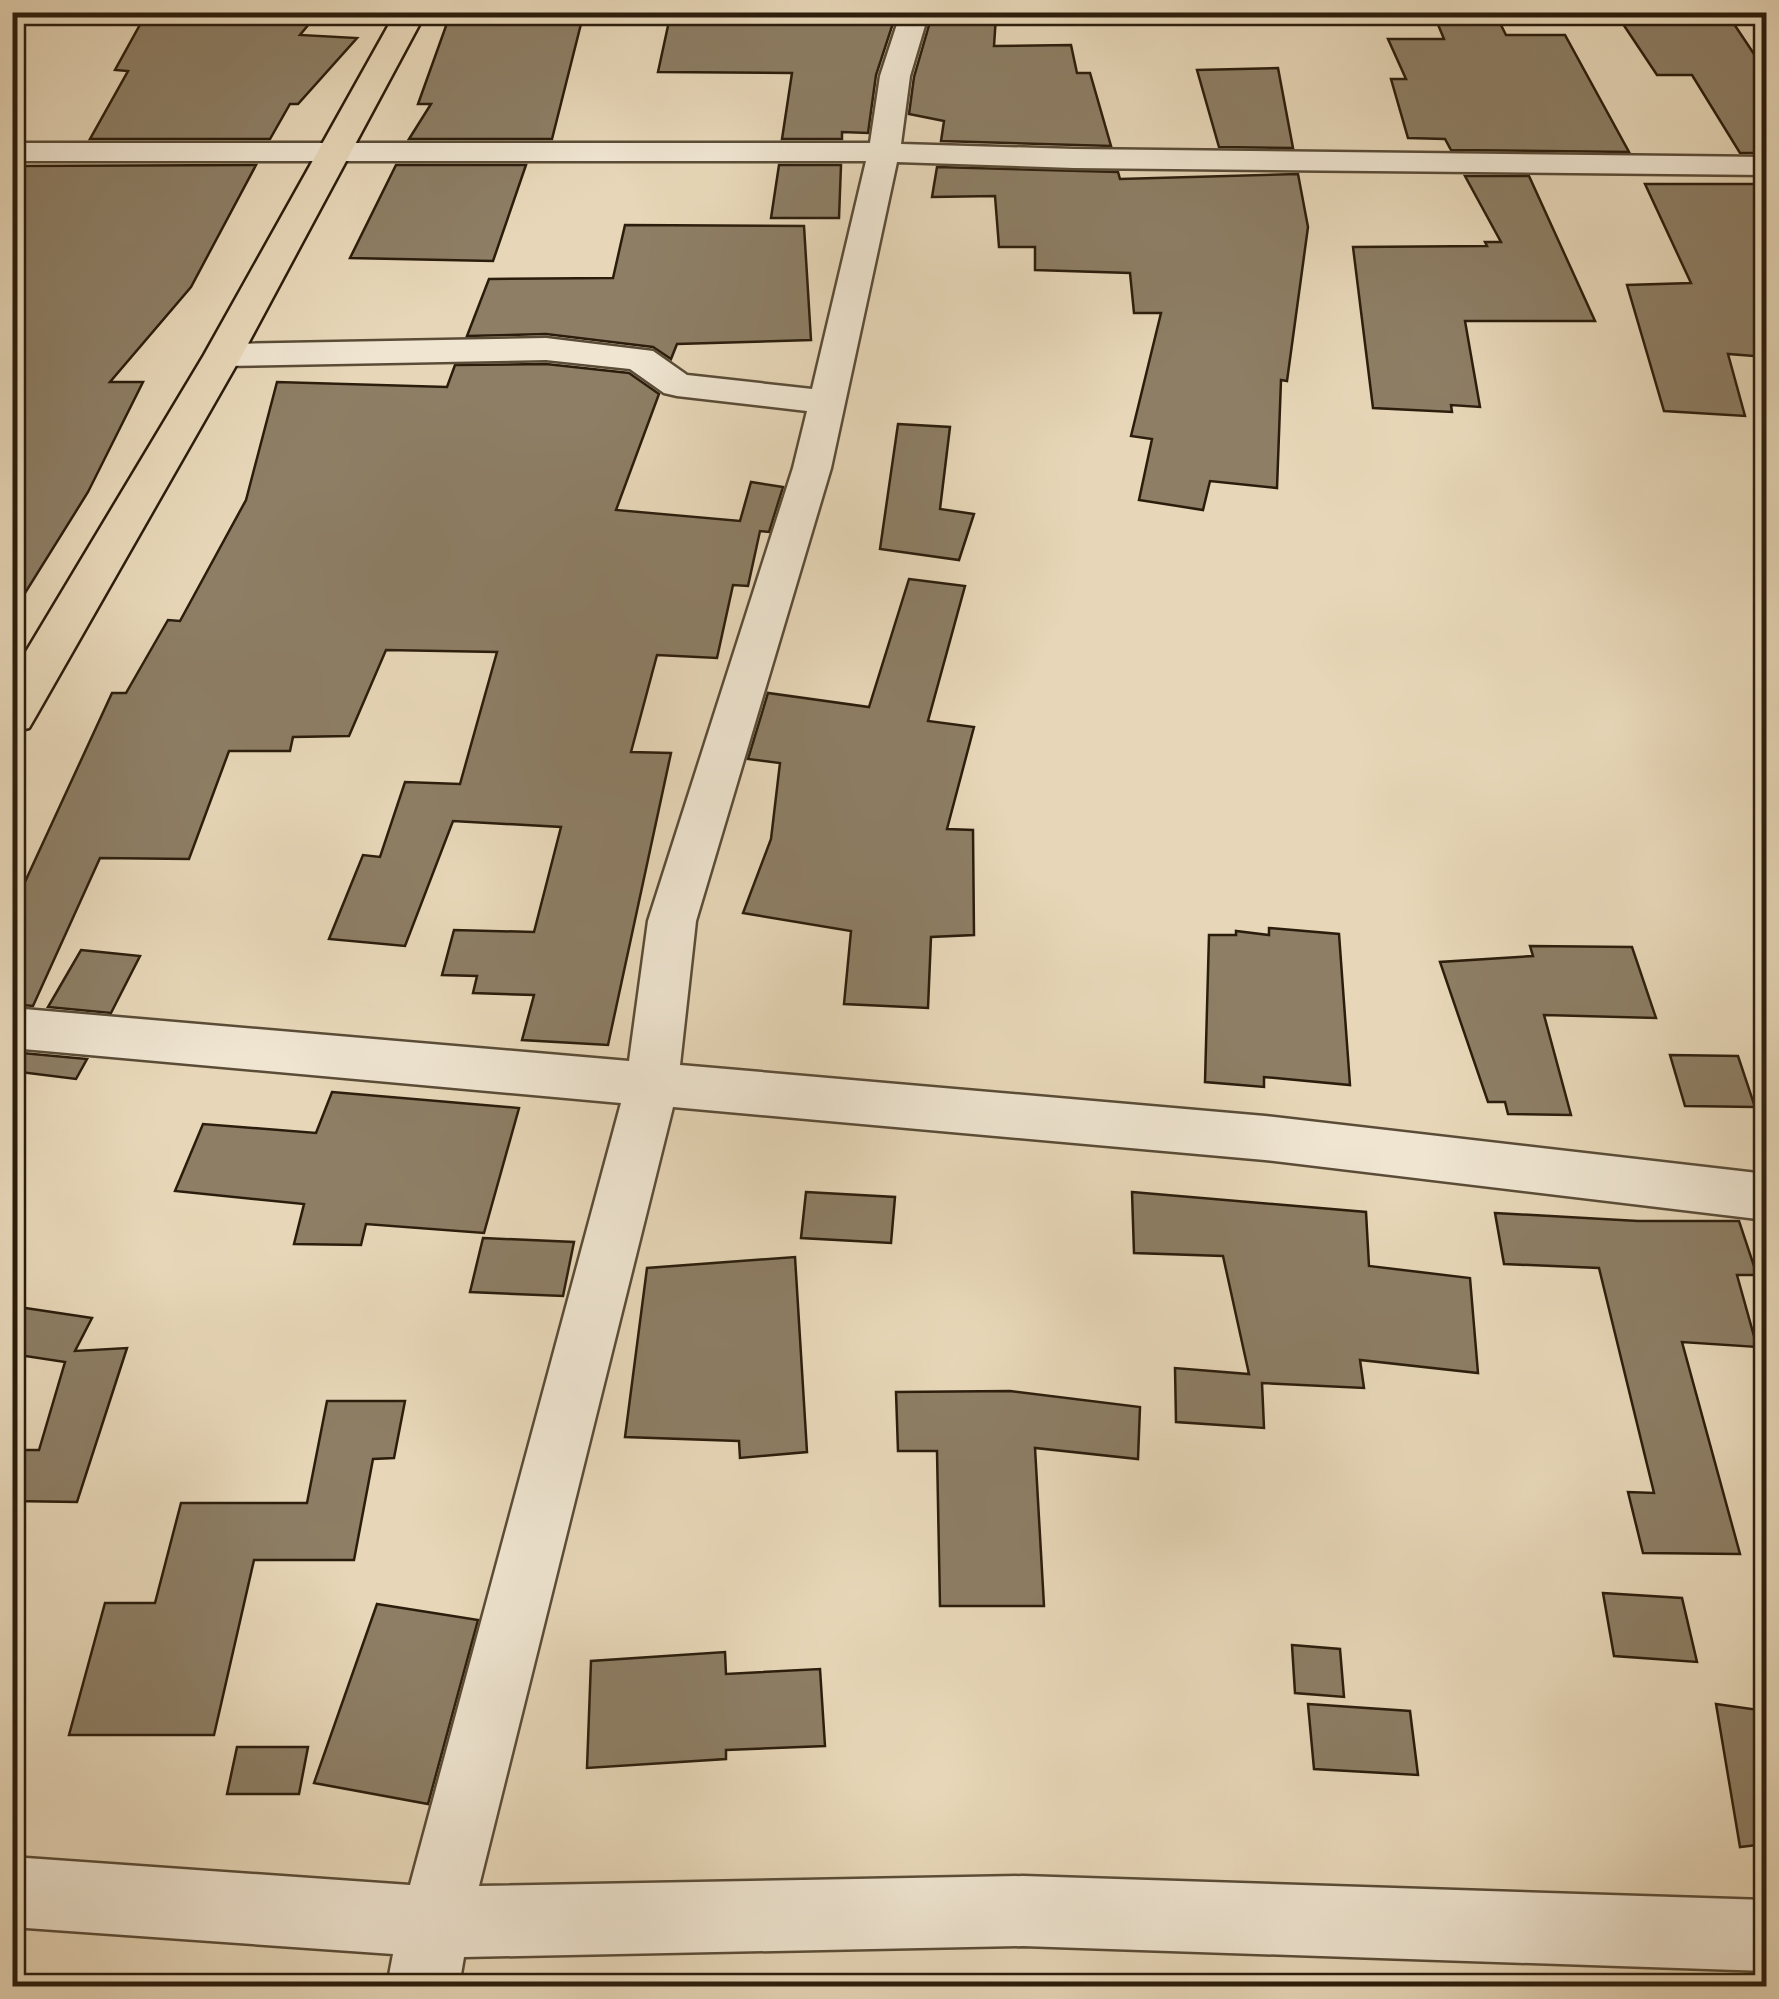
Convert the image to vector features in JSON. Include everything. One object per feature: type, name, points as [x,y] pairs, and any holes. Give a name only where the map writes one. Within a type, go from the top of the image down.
[{"type":"main road","points":[[12,716],[222,355],[410,12]]},
{"type":"street","points":[[429,1954],[652,1086],[672,922],[742,682],[812,468],[884,152],[895,76],[915,12]]},
{"type":"street","points":[[12,152],[884,152],[1014,161],[1262,161],[1571,168],[1766,166]]},
{"type":"street","points":[[222,355],[546,349],[640,359],[678,385],[828,402]]},
{"type":"street","points":[[12,1028],[1265,1138],[1766,1197]]},
{"type":"street","points":[[12,1892],[429,1954],[1023,1910],[1766,1936]]},
{"type":"building","points":[[147,12],[314,18],[300,35],[357,38],[298,104],[290,104],[270,139],[90,139],[128,71],[115,70]]},
{"type":"building","points":[[451,12],[584,12],[552,139],[409,139],[431,104],[418,104]]},
{"type":"building","points":[[671,12],[896,14],[876,75],[868,133],[842,132],[842,139],[782,139],[792,73],[658,72]]},
{"type":"building","points":[[1615,12],[1726,12],[1766,72],[1766,153],[1740,153],[1692,75],[1657,75]]},
{"type":"building","points":[[932,15],[996,16],[994,46],[1071,45],[1077,73],[1090,73],[1111,146],[941,141],[944,121],[909,114],[914,77]]},
{"type":"building","points":[[1434,15],[1496,15],[1506,35],[1565,35],[1629,152],[1451,150],[1445,139],[1408,138],[1391,79],[1406,79],[1388,39],[1444,39]]},
{"type":"building","points":[[1278,68],[1293,148],[1219,147],[1197,70]]},
{"type":"building","points":[[256,165],[191,287],[110,382],[143,382],[88,492],[12,614],[12,166]]},
{"type":"building","points":[[396,165],[526,165],[493,261],[350,258]]},
{"type":"building","points":[[779,165],[841,165],[839,218],[771,218]]},
{"type":"building","points":[[937,167],[1118,172],[1120,179],[1298,174],[1308,227],[1287,381],[1281,380],[1277,488],[1210,481],[1203,510],[1139,500],[1152,439],[1131,436],[1161,313],[1134,313],[1130,273],[1035,270],[1035,247],[999,247],[995,196],[932,197]]},
{"type":"building","points":[[1465,176],[1529,176],[1595,321],[1465,321],[1480,407],[1451,405],[1452,412],[1373,408],[1353,247],[1487,246],[1485,242],[1501,242]]},
{"type":"building","points":[[1756,179],[1766,179],[1766,357],[1728,354],[1745,416],[1664,411],[1627,285],[1691,283],[1645,184],[1759,184]]},
{"type":"building","points":[[625,225],[804,226],[811,340],[677,344],[671,359],[653,347],[546,334],[467,336],[489,279],[613,278]]},
{"type":"building","points":[[546,364],[629,373],[659,394],[616,510],[740,521],[751,482],[783,487],[769,532],[760,531],[748,586],[733,585],[717,658],[657,655],[631,752],[671,753],[608,1045],[522,1040],[534,995],[473,993],[477,976],[442,975],[454,930],[534,932],[561,827],[453,821],[405,946],[329,939],[363,855],[380,857],[405,782],[460,784],[497,652],[386,650],[349,736],[293,737],[290,751],[229,751],[189,859],[100,858],[33,1006],[12,1004],[12,910],[112,693],[126,693],[168,620],[180,621],[246,500],[277,382],[447,387],[455,365]]},
{"type":"building","points":[[898,424],[950,427],[940,509],[974,514],[959,560],[880,549]]},
{"type":"building","points":[[909,579],[965,586],[928,721],[974,727],[947,829],[973,830],[974,935],[931,937],[928,1008],[844,1004],[851,931],[743,913],[771,839],[780,763],[748,759],[768,693],[869,707]]},
{"type":"building","points":[[1269,928],[1339,934],[1350,1085],[1264,1077],[1264,1087],[1205,1082],[1209,935],[1236,935],[1236,931],[1269,935]]},
{"type":"building","points":[[1530,946],[1632,947],[1656,1018],[1544,1015],[1571,1115],[1508,1114],[1505,1102],[1488,1102],[1440,962],[1533,956]]},
{"type":"building","points":[[81,950],[140,956],[111,1013],[48,1007]]},
{"type":"building","points":[[22,1053],[87,1059],[76,1079],[12,1071]]},
{"type":"building","points":[[1670,1055],[1738,1056],[1755,1107],[1685,1106]]},
{"type":"building","points":[[332,1092],[519,1108],[484,1233],[366,1224],[361,1245],[294,1244],[304,1204],[175,1191],[203,1124],[316,1133]]},
{"type":"building","points":[[806,1192],[895,1197],[891,1243],[801,1238]]},
{"type":"building","points":[[1132,1192],[1366,1212],[1369,1266],[1470,1278],[1478,1373],[1360,1360],[1364,1388],[1262,1383],[1264,1428],[1176,1422],[1175,1368],[1249,1374],[1223,1256],[1134,1253]]},
{"type":"building","points":[[1495,1213],[1638,1221],[1739,1221],[1757,1275],[1737,1275],[1757,1347],[1682,1342],[1740,1554],[1643,1553],[1628,1492],[1654,1493],[1599,1268],[1504,1264]]},
{"type":"building","points":[[483,1238],[574,1242],[563,1296],[470,1292]]},
{"type":"building","points":[[795,1257],[807,1452],[740,1458],[739,1441],[625,1437],[647,1268]]},
{"type":"building","points":[[12,1306],[92,1318],[75,1351],[127,1348],[77,1502],[12,1501],[12,1450],[39,1450],[65,1362],[12,1354]]},
{"type":"building","points":[[1010,1391],[1140,1407],[1138,1459],[1035,1448],[1044,1606],[940,1606],[937,1451],[898,1451],[896,1392]]},
{"type":"building","points":[[327,1401],[405,1401],[394,1458],[373,1459],[354,1560],[254,1560],[214,1735],[69,1735],[105,1603],[155,1603],[181,1503],[307,1503]]},
{"type":"building","points":[[1603,1593],[1682,1598],[1697,1662],[1614,1656]]},
{"type":"building","points":[[377,1604],[478,1620],[428,1804],[314,1783]]},
{"type":"building","points":[[1292,1645],[1340,1649],[1344,1697],[1295,1693]]},
{"type":"building","points":[[725,1652],[726,1674],[820,1669],[825,1746],[726,1750],[726,1759],[587,1768],[591,1661]]},
{"type":"building","points":[[1308,1704],[1410,1711],[1418,1775],[1314,1769]]},
{"type":"building","points":[[1716,1704],[1766,1711],[1766,1844],[1740,1847]]},
{"type":"building","points":[[237,1747],[308,1747],[299,1794],[227,1794]]}]
